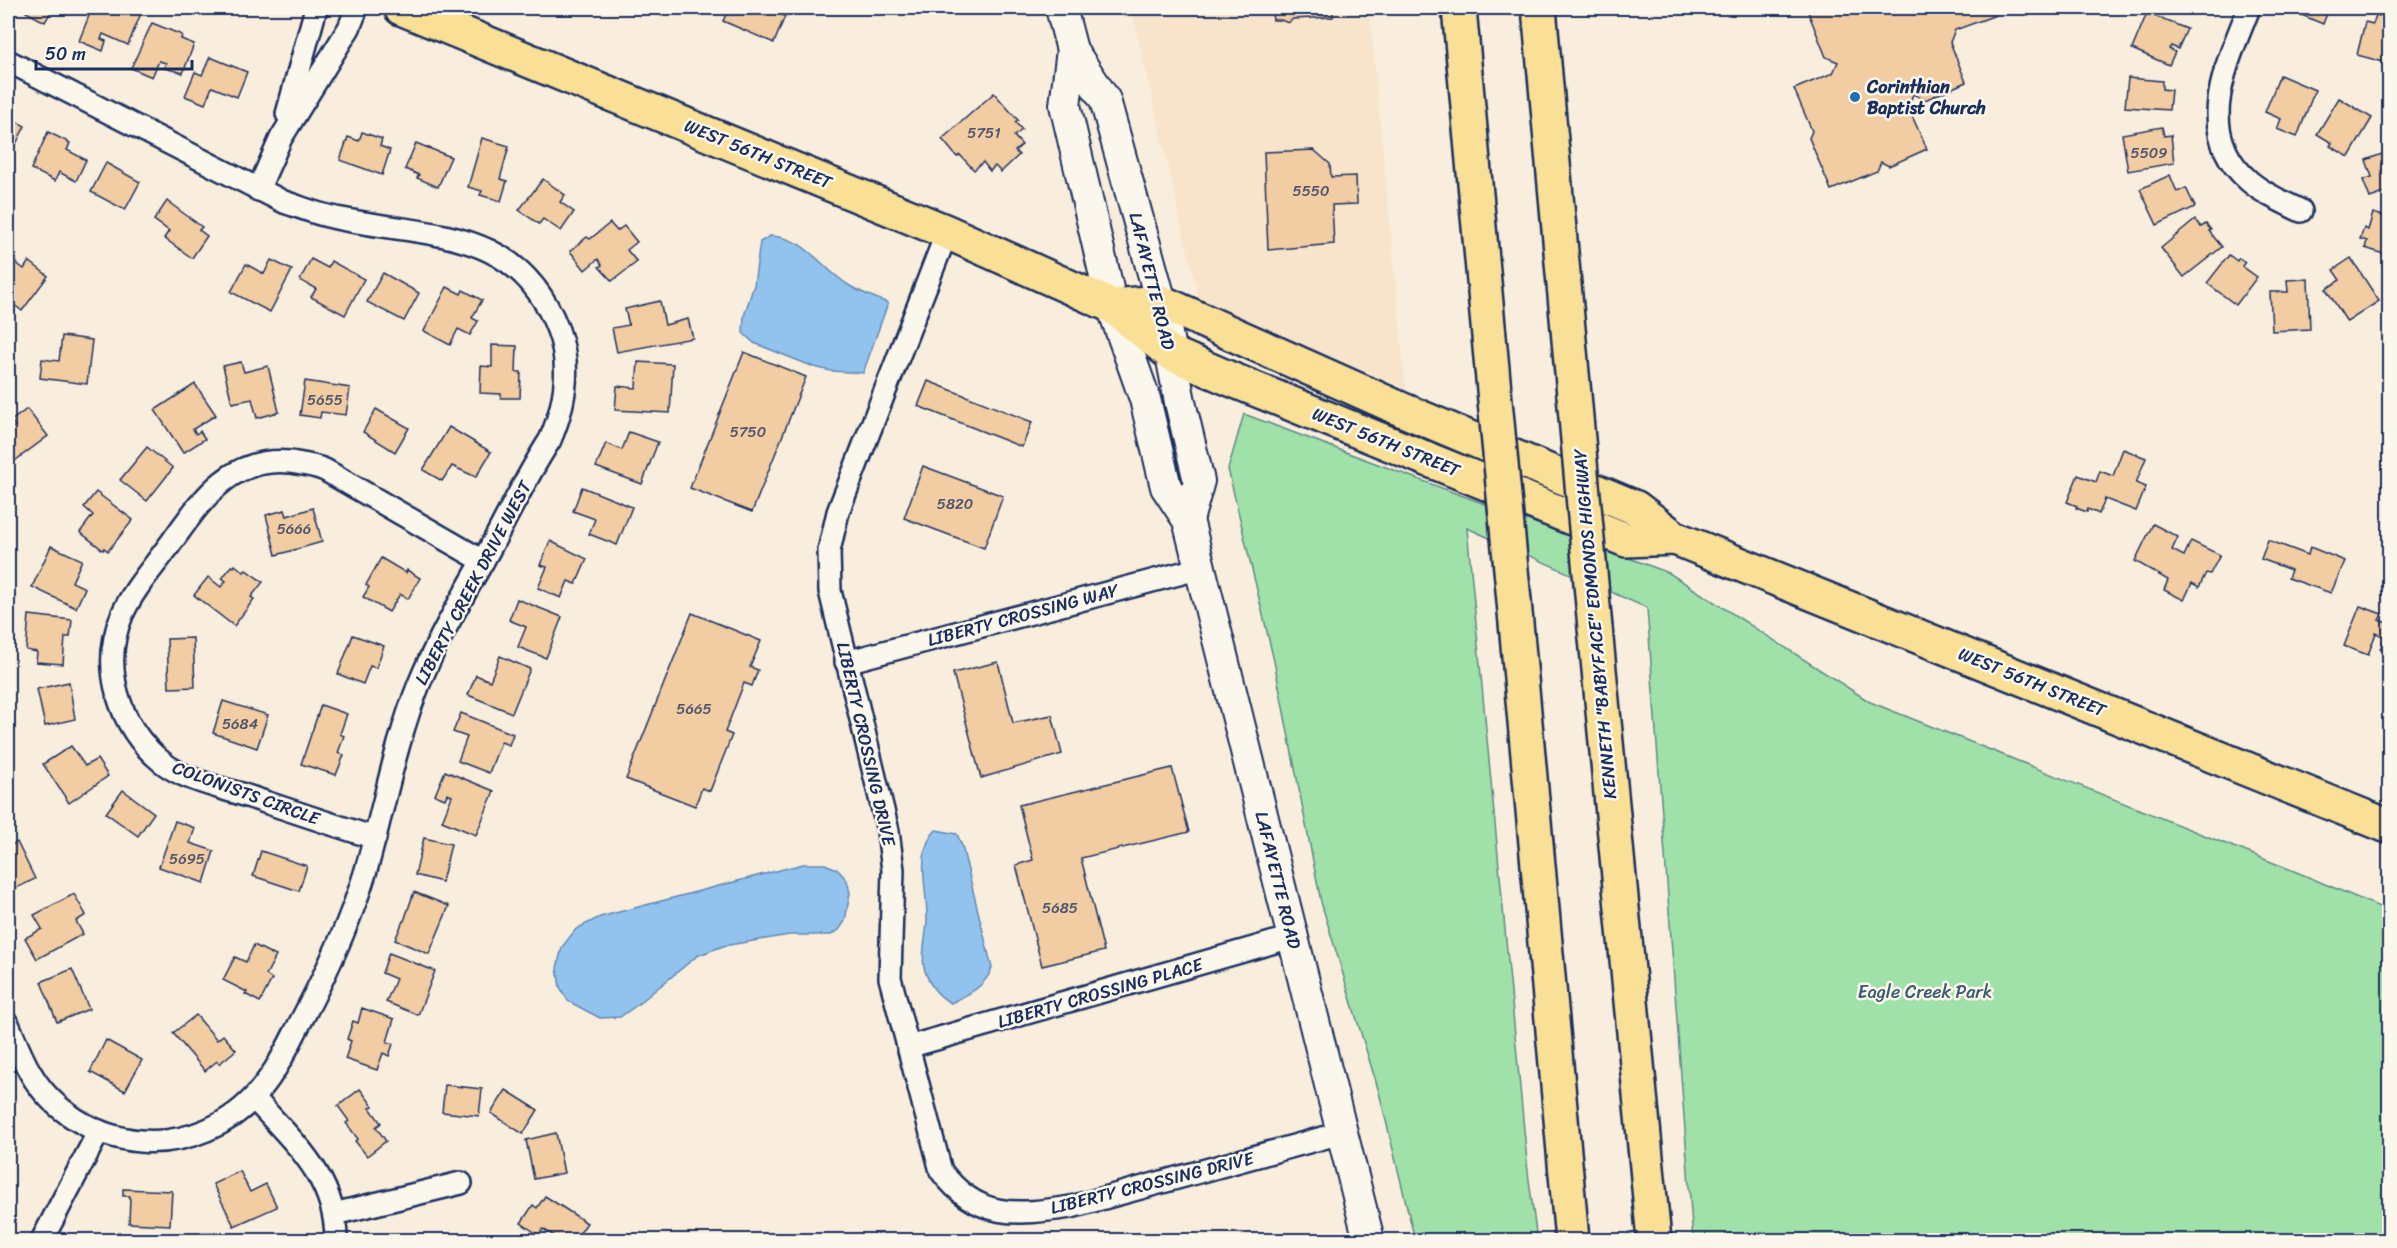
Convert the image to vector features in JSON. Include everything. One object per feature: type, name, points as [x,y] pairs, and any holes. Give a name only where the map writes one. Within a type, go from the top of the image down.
[{"type":"main road","name":"WEST 56TH STREET","points":[[401,8],[946,232],[1112,306],[1170,353],[1626,540],[1675,538]]},
{"type":"main road","name":"LAFAYETTE ROAD","points":[[1061,8],[1072,50],[1105,100],[1161,302],[1199,481],[1188,520]]},
{"type":"main road","points":[[1459,8],[1572,1240]]},
{"type":"main road","name":"KENNETH \"BABYFACE\" EDMONDS HIGHWAY","points":[[1539,8],[1595,628],[1654,1240]]},
{"type":"main road","name":"LAFAYETTE ROAD","points":[[1072,50],[1065,105],[1112,306],[1145,399],[1166,487],[1188,520],[1369,1240]]},
{"type":"main road","name":"WEST 56TH STREET","points":[[1112,306],[1161,302],[1403,410],[1636,508],[1675,538],[2390,827]]},
{"type":"street","points":[[281,138],[316,8]]},
{"type":"street","points":[[258,189],[281,138],[349,28],[357,8]]},
{"type":"street","points":[[2249,8],[2227,63],[2218,93],[2217,115],[2222,142],[2230,159],[2249,182],[2268,195],[2301,211]]},
{"type":"street","name":"LIBERTY CREEK DRIVE WEST","points":[[8,61],[284,202],[332,218],[469,241],[505,258],[534,285],[546,302],[561,338],[565,358],[566,384],[562,406],[550,440],[441,637],[416,692],[403,731],[375,838],[355,901],[330,965],[274,1071],[254,1098],[224,1122],[206,1131],[177,1139],[138,1141],[99,1131],[72,1117],[48,1097],[30,1072],[8,1024]]},
{"type":"street","name":"LIBERTY CROSSING DRIVE","points":[[946,232],[835,521],[829,561],[830,591],[888,831],[893,870],[890,978],[941,1171],[952,1186],[970,1201],[990,1209],[1011,1213],[1071,1207],[1341,1133]]},
{"type":"street","name":"COLONISTS CIRCLE","points":[[375,838],[198,780],[163,763],[148,750],[131,727],[118,701],[113,663],[116,634],[122,616],[137,590],[207,495],[238,472],[267,462],[307,464],[325,470],[483,561]]},
{"type":"street","name":"LIBERTY CROSSING WAY","points":[[846,662],[1200,568]]},
{"type":"street","name":"LIBERTY CROSSING PLACE","points":[[908,1047],[1292,938]]},
{"type":"street","points":[[254,1098],[319,1174],[329,1195],[334,1214],[336,1240]]},
{"type":"street","points":[[42,1240],[99,1131]]},
{"type":"street","points":[[334,1214],[461,1183]]},
{"type":"shaded area","points":[[1131,8],[1369,8],[1406,389],[1199,300]]},
{"type":"green space","name":"Eagle Creek Park","points":[[1244,414],[1669,573],[1870,702],[2389,911],[2389,1240],[1693,1240],[1647,608],[1467,528],[1528,1172],[1537,1240],[1415,1240],[1379,1092],[1321,902],[1274,661],[1228,469]]},
{"type":"water","points":[[770,236],[794,242],[813,255],[839,279],[888,303],[863,373],[831,371],[814,367],[754,343],[743,333],[744,316],[754,285],[760,242]]},
{"type":"water","points":[[936,830],[957,834],[962,846],[992,968],[980,985],[951,1003],[930,984],[923,961],[927,920],[925,849]]},
{"type":"water","points":[[803,864],[825,864],[837,869],[847,880],[850,893],[845,921],[839,930],[831,935],[789,935],[723,946],[697,956],[620,1017],[600,1018],[568,1001],[560,987],[557,968],[562,947],[576,929],[600,917]]},
{"type":"building","points":[[28,8],[53,8],[45,22],[26,12]]},
{"type":"building","points":[[92,8],[135,8],[142,11],[128,45],[103,34],[101,39],[106,41],[103,51],[79,41]]},
{"type":"building","points":[[729,8],[776,8],[774,12],[785,16],[774,43],[723,21]]},
{"type":"building","points":[[1271,8],[1333,8],[1333,17],[1293,19],[1288,23],[1273,20]]},
{"type":"building","name":"Corinthian Baptist Church","points":[[1819,8],[1993,8],[1996,15],[1955,30],[1950,42],[1966,82],[1925,100],[1913,94],[1908,107],[1927,149],[1889,166],[1881,162],[1877,171],[1831,190],[1809,138],[1812,131],[1794,89],[1833,73],[1838,62],[1826,57],[1808,12]]},
{"type":"building","points":[[2177,8],[2195,8],[2193,14]]},
{"type":"building","points":[[2299,8],[2329,8],[2323,24],[2297,13]]},
{"type":"building","points":[[2147,13],[2187,29],[2178,49],[2171,46],[2169,49],[2175,52],[2169,65],[2132,49]]},
{"type":"building","points":[[2376,15],[2390,19],[2390,41],[2384,62],[2357,55],[2365,22],[2373,24]]},
{"type":"building","points":[[152,23],[182,35],[181,39],[194,44],[183,73],[164,68],[166,63],[159,61],[152,77],[131,68]]},
{"type":"building","points":[[210,57],[247,72],[237,97],[212,87],[205,104],[185,96],[195,72],[202,75]]},
{"type":"building","points":[[2280,75],[2315,90],[2297,137],[2277,129],[2281,119],[2265,112]]},
{"type":"building","points":[[2128,78],[2162,81],[2162,89],[2171,90],[2169,110],[2125,107]]},
{"type":"building","points":[[994,93],[1018,120],[1015,122],[1022,130],[1014,136],[1022,145],[1015,151],[1019,155],[1001,172],[995,166],[990,171],[983,162],[974,170],[960,155],[957,157],[942,139]]},
{"type":"building","points":[[2339,98],[2372,118],[2349,157],[2330,146],[2332,143],[2317,134]]},
{"type":"building","points":[[8,117],[25,126],[14,148],[8,144]]},
{"type":"building","points":[[2162,127],[2164,136],[2171,135],[2174,163],[2128,171],[2122,134]]},
{"type":"building","points":[[48,132],[70,143],[67,150],[86,160],[76,181],[59,172],[55,181],[31,169]]},
{"type":"building","points":[[362,132],[382,139],[380,146],[390,150],[382,175],[340,160],[348,137],[359,141]]},
{"type":"building","points":[[482,138],[509,146],[500,179],[507,181],[501,201],[480,195],[482,191],[468,187]]},
{"type":"building","points":[[416,143],[451,157],[438,187],[417,178],[419,175],[405,169]]},
{"type":"building","points":[[1314,150],[1330,164],[1331,177],[1356,176],[1357,204],[1332,205],[1334,244],[1268,250],[1264,152]]},
{"type":"building","points":[[2390,151],[2390,191],[2370,198],[2363,180],[2372,177],[2366,160]]},
{"type":"building","points":[[106,163],[140,182],[125,210],[91,192]]},
{"type":"building","points":[[2170,175],[2177,192],[2186,188],[2195,207],[2157,225],[2140,189]]},
{"type":"building","points":[[543,179],[565,195],[560,202],[574,212],[561,231],[543,219],[539,224],[519,210]]},
{"type":"building","points":[[167,201],[202,227],[199,230],[207,236],[192,258],[164,238],[169,231],[154,220]]},
{"type":"building","points":[[2373,213],[2390,218],[2390,256],[2365,248],[2367,241],[2360,239],[2364,228],[2368,230]]},
{"type":"building","points":[[2195,220],[2201,227],[2206,224],[2222,247],[2184,277],[2161,248]]},
{"type":"building","points":[[610,223],[617,231],[624,226],[637,242],[627,250],[637,262],[612,281],[599,267],[602,265],[598,259],[585,270],[570,251]]},
{"type":"building","points":[[2229,255],[2237,261],[2239,258],[2245,262],[2242,266],[2257,277],[2236,305],[2207,283]]},
{"type":"building","points":[[2351,258],[2379,301],[2347,322],[2326,289],[2340,280],[2333,270]]},
{"type":"building","points":[[311,259],[328,268],[331,261],[364,279],[345,315],[311,297],[316,289],[300,280]]},
{"type":"building","points":[[12,260],[24,269],[29,261],[48,276],[22,311],[8,300],[8,293],[14,284],[8,280],[8,266]]},
{"type":"building","points":[[271,260],[292,270],[270,312],[231,292],[246,264],[264,274]]},
{"type":"building","points":[[383,273],[419,293],[404,321],[367,302]]},
{"type":"building","points":[[2308,279],[2310,329],[2272,331],[2270,292],[2288,292],[2287,280]]},
{"type":"building","points":[[447,287],[461,294],[463,290],[482,300],[472,318],[478,321],[470,335],[458,329],[450,345],[424,331]]},
{"type":"building","points":[[660,301],[665,325],[688,319],[693,338],[617,352],[612,328],[629,325],[625,309]]},
{"type":"building","points":[[62,336],[92,340],[87,384],[40,378],[42,359],[59,361]]},
{"type":"building","points":[[492,345],[517,346],[516,372],[521,372],[520,398],[501,398],[501,394],[480,393],[481,366],[492,367]]},
{"type":"building","points":[[744,352],[806,377],[752,512],[690,488]]},
{"type":"building","points":[[241,362],[244,372],[268,366],[279,412],[257,418],[252,399],[232,403],[223,366]]},
{"type":"building","points":[[638,362],[673,364],[670,413],[615,410],[617,386],[636,388]]},
{"type":"building","points":[[305,381],[350,388],[346,415],[321,412],[320,418],[300,415]]},
{"type":"building","points":[[928,381],[1032,422],[1022,447],[918,406]]},
{"type":"building","points":[[195,384],[216,415],[193,429],[196,434],[200,431],[205,439],[183,453],[155,410]]},
{"type":"building","points":[[27,409],[48,436],[12,463],[8,457],[8,431],[15,426],[11,421]]},
{"type":"building","points":[[376,409],[409,428],[395,452],[363,432]]},
{"type":"building","points":[[449,427],[491,452],[476,477],[452,466],[442,481],[423,470]]},
{"type":"building","points":[[629,432],[658,442],[642,484],[596,467],[606,443],[622,450]]},
{"type":"building","points":[[147,447],[173,468],[147,501],[120,480]]},
{"type":"building","points":[[2123,449],[2146,458],[2136,483],[2146,487],[2136,511],[2105,499],[2099,514],[2088,509],[2087,512],[2076,508],[2077,506],[2067,502],[2078,475],[2096,482],[2100,471],[2113,476]]},
{"type":"building","points":[[923,466],[1003,496],[984,548],[904,518]]},
{"type":"building","points":[[582,487],[632,507],[617,545],[589,534],[595,519],[573,511]]},
{"type":"building","points":[[96,492],[133,520],[108,551],[104,548],[103,550],[80,532],[93,515],[84,507]]},
{"type":"building","points":[[313,508],[322,542],[276,555],[266,515],[285,510],[287,516]]},
{"type":"building","points":[[2153,524],[2178,537],[2172,550],[2184,556],[2191,541],[2220,555],[2210,574],[2206,573],[2199,587],[2192,583],[2184,600],[2164,590],[2168,580],[2135,561]]},
{"type":"building","points":[[2268,540],[2308,555],[2310,547],[2345,561],[2331,593],[2288,578],[2291,570],[2261,559]]},
{"type":"building","points":[[550,541],[587,559],[576,584],[568,581],[561,598],[538,588],[547,567],[540,565]]},
{"type":"building","points":[[51,546],[82,560],[72,582],[85,588],[76,608],[32,587]]},
{"type":"building","points":[[381,558],[406,573],[407,570],[420,578],[408,599],[400,594],[389,612],[363,597],[369,587],[366,585]]},
{"type":"building","points":[[235,565],[263,582],[251,597],[254,599],[234,626],[194,595],[208,577],[221,587],[226,581],[222,578]]},
{"type":"building","points":[[517,599],[562,617],[546,658],[518,647],[526,627],[509,620]]},
{"type":"building","points":[[2360,606],[2382,614],[2379,620],[2390,624],[2390,653],[2380,649],[2385,637],[2376,633],[2368,655],[2344,646]]},
{"type":"building","points":[[692,613],[761,641],[750,667],[758,670],[752,686],[744,683],[725,732],[732,735],[710,791],[702,788],[695,806],[626,779]]},
{"type":"building","points":[[29,615],[72,620],[70,637],[65,637],[63,664],[36,662],[37,652],[26,650]]},
{"type":"building","points":[[353,635],[384,646],[376,668],[370,666],[363,684],[338,674]]},
{"type":"building","points":[[193,638],[195,687],[169,688],[167,639]]},
{"type":"building","points":[[500,656],[530,669],[512,713],[468,695],[476,675],[490,681]]},
{"type":"building","points":[[998,662],[1013,723],[1052,715],[1062,754],[981,778],[953,673]]},
{"type":"building","points":[[69,682],[75,719],[45,726],[37,689]]},
{"type":"building","points":[[223,701],[268,715],[257,748],[213,733]]},
{"type":"building","points":[[321,705],[347,714],[340,734],[344,736],[338,753],[344,755],[336,775],[301,764]]},
{"type":"building","points":[[461,713],[513,734],[509,745],[501,742],[489,773],[458,761],[467,737],[453,732]]},
{"type":"building","points":[[71,746],[85,766],[97,759],[108,776],[69,803],[43,764]]},
{"type":"building","points":[[1172,768],[1189,832],[1081,858],[1104,951],[1042,966],[1016,865],[1033,860],[1019,805]]},
{"type":"building","points":[[445,771],[494,791],[476,835],[442,821],[452,796],[447,794],[445,799],[435,795]]},
{"type":"building","points":[[123,790],[154,813],[138,836],[106,813]]},
{"type":"building","points":[[175,821],[195,828],[190,843],[214,851],[204,883],[159,867]]},
{"type":"building","points":[[424,838],[451,844],[442,882],[415,875]]},
{"type":"building","points":[[17,842],[35,879],[8,892],[8,847]]},
{"type":"building","points":[[261,851],[307,866],[299,891],[253,876]]},
{"type":"building","points":[[414,892],[449,906],[429,954],[395,940]]},
{"type":"building","points":[[74,894],[86,915],[76,921],[83,934],[37,959],[25,938],[42,929],[34,915]]},
{"type":"building","points":[[254,945],[276,956],[266,975],[272,979],[260,1002],[245,994],[247,992],[223,980],[235,957],[246,962]]},
{"type":"building","points":[[389,953],[435,971],[418,1015],[386,1002],[396,979],[382,973]]},
{"type":"building","points":[[72,969],[89,1009],[57,1022],[41,982]]},
{"type":"building","points":[[362,1008],[394,1019],[387,1042],[393,1044],[389,1056],[383,1053],[377,1070],[345,1059],[351,1041],[347,1039],[353,1021],[358,1023]]},
{"type":"building","points":[[196,1015],[217,1040],[223,1035],[236,1050],[219,1064],[217,1061],[205,1071],[173,1033]]},
{"type":"building","points":[[106,1040],[142,1060],[125,1091],[90,1072]]},
{"type":"building","points":[[445,1085],[482,1089],[479,1116],[442,1112]]},
{"type":"building","points":[[360,1089],[373,1106],[370,1108],[381,1123],[376,1127],[386,1141],[367,1156],[355,1141],[358,1139],[346,1123],[349,1121],[338,1106]]},
{"type":"building","points":[[506,1090],[538,1110],[523,1134],[491,1113]]},
{"type":"building","points":[[556,1133],[564,1173],[534,1179],[526,1140]]},
{"type":"building","points":[[240,1171],[250,1192],[266,1184],[277,1207],[234,1226],[213,1184]]},
{"type":"building","points":[[123,1189],[172,1191],[170,1225],[129,1223],[130,1196],[123,1196]]},
{"type":"building","points":[[545,1196],[587,1223],[575,1240],[561,1240],[543,1229],[539,1235],[521,1223],[533,1205],[537,1208]]},
{"type":"place","name":"Corinthian Baptist Church","points":[[1855,97]]}]
